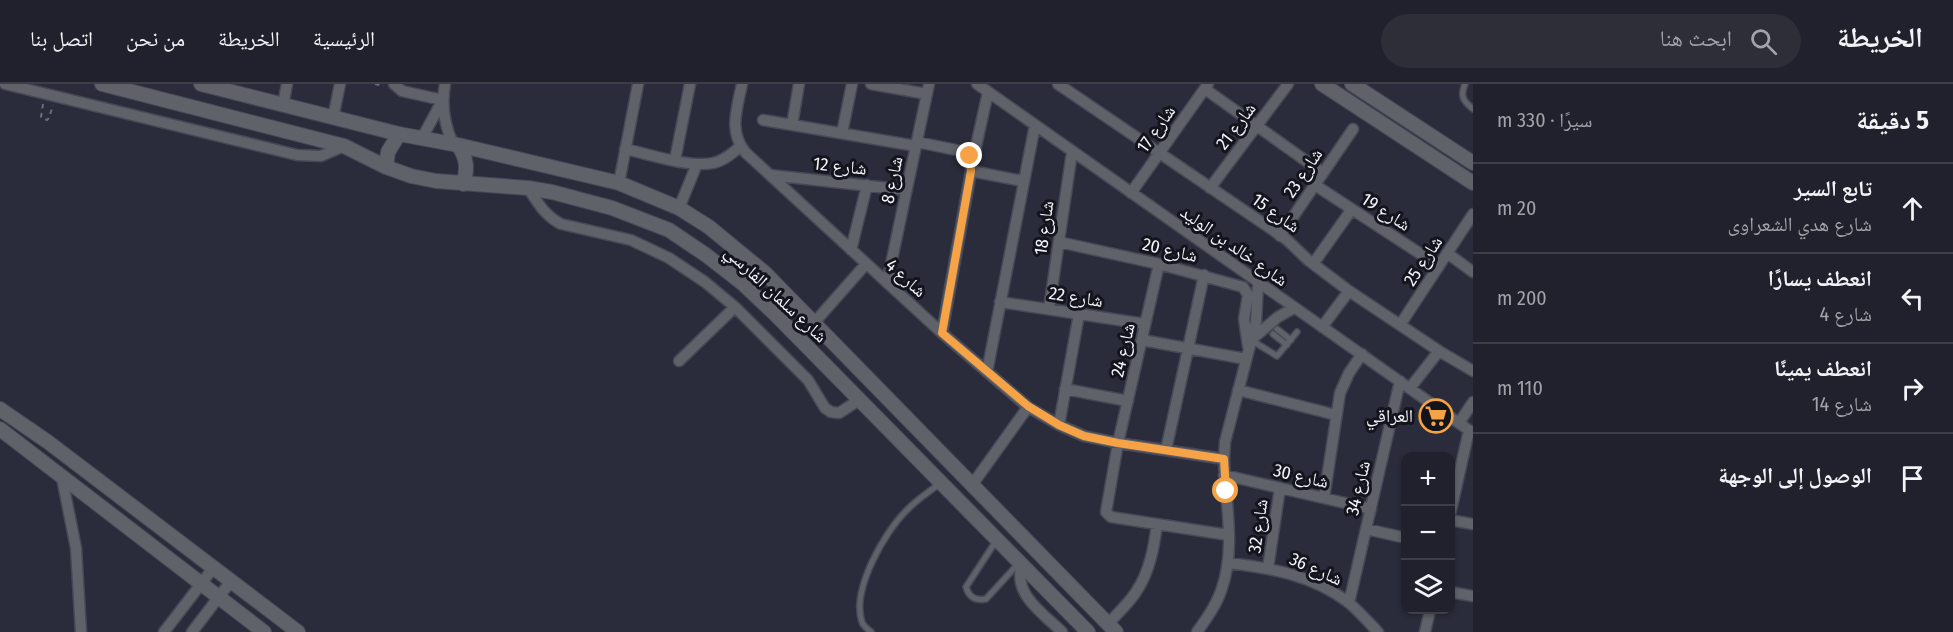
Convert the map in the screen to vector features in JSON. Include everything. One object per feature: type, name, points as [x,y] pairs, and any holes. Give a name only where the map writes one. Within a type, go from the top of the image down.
[{"type":"street","points":[[5,84],[297,155],[321,156],[344,146]]},
{"type":"street","name":"شارع سلمان الفارسي","points":[[102,84],[344,146],[386,167],[428,180],[552,192],[612,208],[669,230],[742,283],[1088,632]]},
{"type":"street","name":"شارع سلمان الفارسي","points":[[201,84],[234,88],[283,105],[333,118],[619,183],[679,208],[709,227],[765,273],[1112,628]]},
{"type":"street","points":[[283,105],[286,84]]},
{"type":"street","points":[[333,118],[340,84]]},
{"type":"street","points":[[394,84],[402,91],[442,100]]},
{"type":"street","points":[[422,138],[442,100],[445,84]]},
{"type":"street","points":[[619,183],[638,84]]},
{"type":"street","points":[[675,160],[690,84]]},
{"type":"street","points":[[625,149],[697,164],[713,163],[743,150],[736,136],[734,124],[741,84]]},
{"type":"street","points":[[792,125],[799,84]]},
{"type":"street","points":[[842,134],[852,84]]},
{"type":"street","points":[[871,84],[928,89]]},
{"type":"street","name":"شارع خالد بن الوليد","points":[[977,84],[1467,428]]},
{"type":"street","name":"شارع 15","points":[[1058,84],[1296,247],[1313,264],[1349,291],[1473,371]]},
{"type":"street","name":"شارع 21","points":[[1210,188],[1288,84]]},
{"type":"street","points":[[1322,84],[1473,183]]},
{"type":"street","points":[[1352,84],[1473,163]]},
{"type":"street","points":[[1206,86],[1323,173]]},
{"type":"street","name":"شارع 17","points":[[1131,193],[1206,86]]},
{"type":"street","name":"شارع 8","points":[[887,283],[928,89]]},
{"type":"street","points":[[970,156],[975,151],[988,92]]},
{"type":"street","points":[[442,100],[445,121],[466,160],[462,184]]},
{"type":"street","points":[[763,120],[966,152],[970,156],[971,171],[942,333]]},
{"type":"street","points":[[987,372],[1035,125]]},
{"type":"street","name":"شارع 23","points":[[1280,236],[1353,129]]},
{"type":"street","points":[[386,167],[390,145],[399,134]]},
{"type":"street","name":"شارع 4","points":[[743,150],[942,333],[1028,406],[1059,425],[1084,436],[1224,459]]},
{"type":"street","name":"شارع 18","points":[[1049,309],[1072,152]]},
{"type":"street","points":[[679,208],[697,164]]},
{"type":"street","points":[[971,171],[1023,180]]},
{"type":"street","name":"شارع 12","points":[[769,174],[906,190]]},
{"type":"street","points":[[851,250],[867,185]]},
{"type":"street","name":"شارع 19","points":[[1315,185],[1439,266]]},
{"type":"street","points":[[528,188],[542,209],[561,224],[631,240],[678,264],[705,282],[735,307],[808,380],[825,408],[831,412],[839,413],[859,400]]},
{"type":"street","points":[[1313,264],[1352,209]]},
{"type":"street","name":"شارع 25","points":[[1400,325],[1473,214]]},
{"type":"street","name":"شارع 20","points":[[1059,242],[1204,275],[1243,287],[1248,292],[1244,319],[1249,350]]},
{"type":"street","points":[[1447,253],[1473,272]]},
{"type":"street","points":[[813,324],[866,264]]},
{"type":"street","name":"شارع 24","points":[[1157,524],[1111,517],[1106,508],[1118,443],[1159,264]]},
{"type":"street","points":[[1166,450],[1204,275]]},
{"type":"street","points":[[1197,632],[1212,612],[1222,588],[1228,563],[1224,475],[1225,442],[1256,322],[1258,283]]},
{"type":"street","points":[[1322,327],[1349,291]]},
{"type":"street","name":"شارع 22","points":[[1000,302],[1145,324]]},
{"type":"street","points":[[679,361],[735,307]]},
{"type":"street","points":[[1142,340],[1188,349],[1249,350],[1278,317],[1294,308]]},
{"type":"street","points":[[1059,425],[1079,314]]},
{"type":"street","points":[[1405,385],[1439,351]]},
{"type":"street","points":[[1324,498],[1340,393],[1349,373],[1362,354]]},
{"type":"street","name":"شارع 34","points":[[1348,603],[1405,385]]},
{"type":"street","points":[[1065,389],[1128,401]]},
{"type":"street","points":[[1238,390],[1336,415]]},
{"type":"street","points":[[1452,506],[1473,402]]},
{"type":"street","points":[[972,485],[1028,406]]},
{"type":"street","points":[[0,409],[298,632]]},
{"type":"street","points":[[0,429],[264,632]]},
{"type":"street","name":"شارع 30","points":[[1224,475],[1371,509]]},
{"type":"street","points":[[62,478],[76,548],[81,632]]},
{"type":"street","name":"شارع 32","points":[[1268,568],[1280,488]]},
{"type":"street","points":[[1455,521],[1473,524]]},
{"type":"street","points":[[1112,628],[1143,578],[1154,548],[1157,524],[1228,535]]},
{"type":"street","points":[[1366,529],[1401,537]]},
{"type":"street","name":"شارع 36","points":[[1228,563],[1268,568],[1297,575],[1315,583],[1348,603],[1378,632]]},
{"type":"street","points":[[1021,564],[1019,578],[1023,591],[1062,632]]},
{"type":"street","points":[[164,632],[214,567]]},
{"type":"street","points":[[192,632],[231,581]]},
{"type":"street","points":[[1455,593],[1473,596]]},
{"type":"street","points":[[1425,632],[1429,614]]},
{"type":"lane","points":[[1466,84],[1461,93],[1464,102],[1473,109]]},
{"type":"lane","points":[[1275,332],[1289,342]]},
{"type":"lane","points":[[1249,350],[1281,354],[1297,332]]},
{"type":"lane","points":[[871,632],[862,624],[860,608],[866,577],[877,550],[906,510],[941,483]]},
{"type":"lane","points":[[997,540],[966,587],[968,594],[979,600],[986,599],[1021,564]]},
{"type":"path","points":[[50,95],[49,118],[46,120],[41,116],[50,95]]},
{"type":"place","name":"العراقي","points":[[1436,416]]},
{"type":"route","points":[[970,156],[971,171],[942,333],[1028,406],[1059,425],[1084,436],[1224,459],[1226,491]]}]
